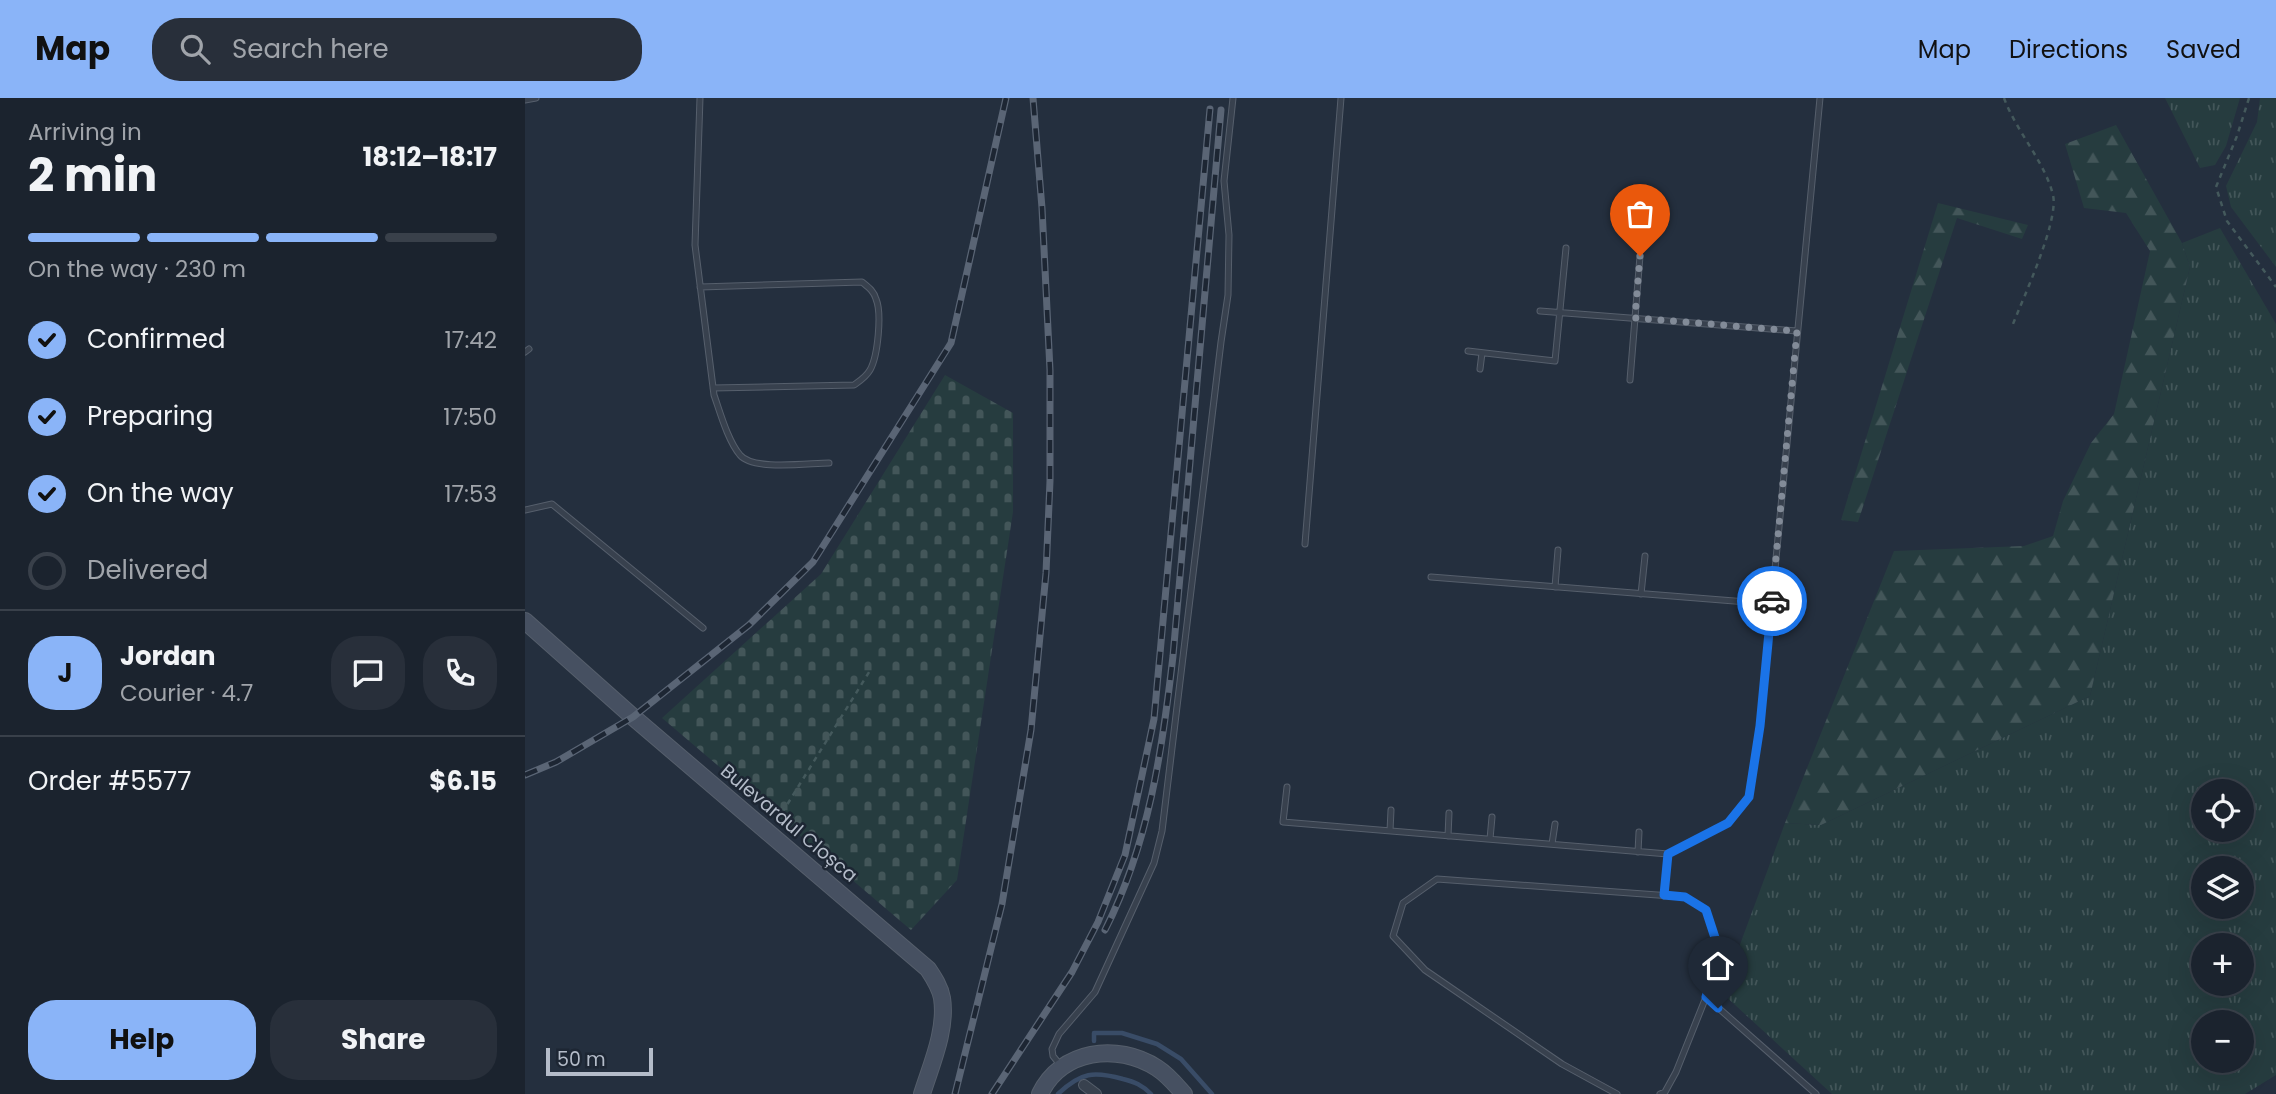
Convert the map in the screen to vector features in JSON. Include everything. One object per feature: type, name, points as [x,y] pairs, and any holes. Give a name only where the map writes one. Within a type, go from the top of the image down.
[{"type":"main road","name":"Bulevardul Cloșca","points":[[525,621],[928,969],[942,998],[942,1013],[935,1052],[922,1094]]},
{"type":"main road","points":[[1040,1094],[1045,1084],[1062,1067],[1083,1055],[1106,1054],[1135,1058],[1156,1067],[1184,1094]]},
{"type":"street","points":[[1084,1085],[1096,1094]]},
{"type":"lane","points":[[525,100],[536,98]]},
{"type":"lane","points":[[700,98],[695,245],[713,388],[721,417],[740,456],[755,465],[829,463]]},
{"type":"lane","points":[[1062,1067],[1053,1056],[1052,1049],[1059,1034],[1095,992],[1154,863],[1162,831],[1228,295],[1229,235],[1224,181],[1233,98]]},
{"type":"lane","points":[[1305,544],[1341,98]]},
{"type":"lane","points":[[1287,787],[1283,822],[1668,854],[1728,823],[1749,797],[1760,726],[1820,98]]},
{"type":"lane","points":[[1468,351],[1555,361],[1566,248]]},
{"type":"lane","points":[[1630,380],[1640,256]]},
{"type":"lane","points":[[700,287],[862,282],[871,289],[877,301],[877,350],[872,367],[865,377],[854,385],[713,388]]},
{"type":"lane","points":[[1540,311],[1797,331]]},
{"type":"lane","points":[[1480,369],[1482,353]]},
{"type":"lane","points":[[525,510],[552,504],[703,628]]},
{"type":"lane","points":[[1555,587],[1558,550]]},
{"type":"lane","points":[[1641,594],[1645,556]]},
{"type":"lane","points":[[1431,577],[1772,604]]},
{"type":"lane","points":[[1390,831],[1391,810]]},
{"type":"lane","points":[[1448,813],[1448,836]]},
{"type":"lane","points":[[1490,839],[1492,817]]},
{"type":"lane","points":[[1552,844],[1555,824]]},
{"type":"lane","points":[[1638,852],[1639,832]]},
{"type":"lane","points":[[1664,895],[1668,854]]},
{"type":"lane","points":[[1617,1094],[1562,1064],[1425,970],[1392,936],[1403,903],[1437,879],[1685,897],[1706,910],[1719,950],[1706,997],[1676,1072],[1665,1092],[1660,1094]]},
{"type":"lane","points":[[1706,997],[1816,1094]]},
{"type":"path","points":[[2004,98],[2012,120],[2038,163],[2053,195],[2053,217],[2013,324]]},
{"type":"path","points":[[2249,98],[2216,187],[2227,221],[2276,287]]},
{"type":"path","points":[[787,806],[871,669]]},
{"type":"green space","points":[[2165,98],[2240,98],[2226,146],[2215,165],[2200,168]]},
{"type":"green space","points":[[2260,98],[2276,98],[2276,267],[2231,207],[2226,186],[2257,122]]},
{"type":"green space","points":[[2116,125],[2182,243],[2190,267],[2090,696],[1821,825],[1785,823],[1894,551],[2024,546],[2053,536],[2063,501],[2091,443],[2114,414],[2150,251],[2126,213],[2084,208],[2065,144]]},
{"type":"green space","points":[[1938,203],[2028,225],[2022,239],[1957,218],[1858,522],[1841,520]]},
{"type":"green space","points":[[2220,228],[2276,324],[2276,1075],[2245,1094],[1832,1094],[1722,993],[1785,823],[1821,825],[2090,696],[2190,267],[2182,243]]},
{"type":"green space","points":[[945,375],[1013,413],[1013,512],[957,880],[911,930],[662,718],[821,574]]},
{"type":"waterway","points":[[1094,1041],[1094,1033],[1122,1033],[1157,1044],[1181,1059],[1212,1094]]},
{"type":"waterway","points":[[1058,1094],[1081,1077],[1096,1074],[1131,1081],[1151,1094]]},
{"type":"railway","points":[[525,775],[556,762],[633,717],[749,625],[813,562],[951,343],[1006,98]]},
{"type":"railway","points":[[955,1094],[1002,904],[1031,730],[1046,573],[1050,481],[1050,370],[1042,208],[1033,98]]},
{"type":"railway","points":[[992,1094],[1072,972],[1098,922],[1125,855],[1154,719],[1210,109]]},
{"type":"railway","points":[[1105,930],[1133,864],[1143,830],[1164,727],[1173,656],[1221,110]]},
{"type":"way so far","points":[[1640,256],[1635,318],[1797,331],[1772,601]]},
{"type":"route","points":[[1718,1008],[1706,997],[1719,950],[1713,930],[1706,910],[1685,897],[1664,895],[1668,854],[1728,823],[1749,797],[1760,726],[1772,601]]}]
